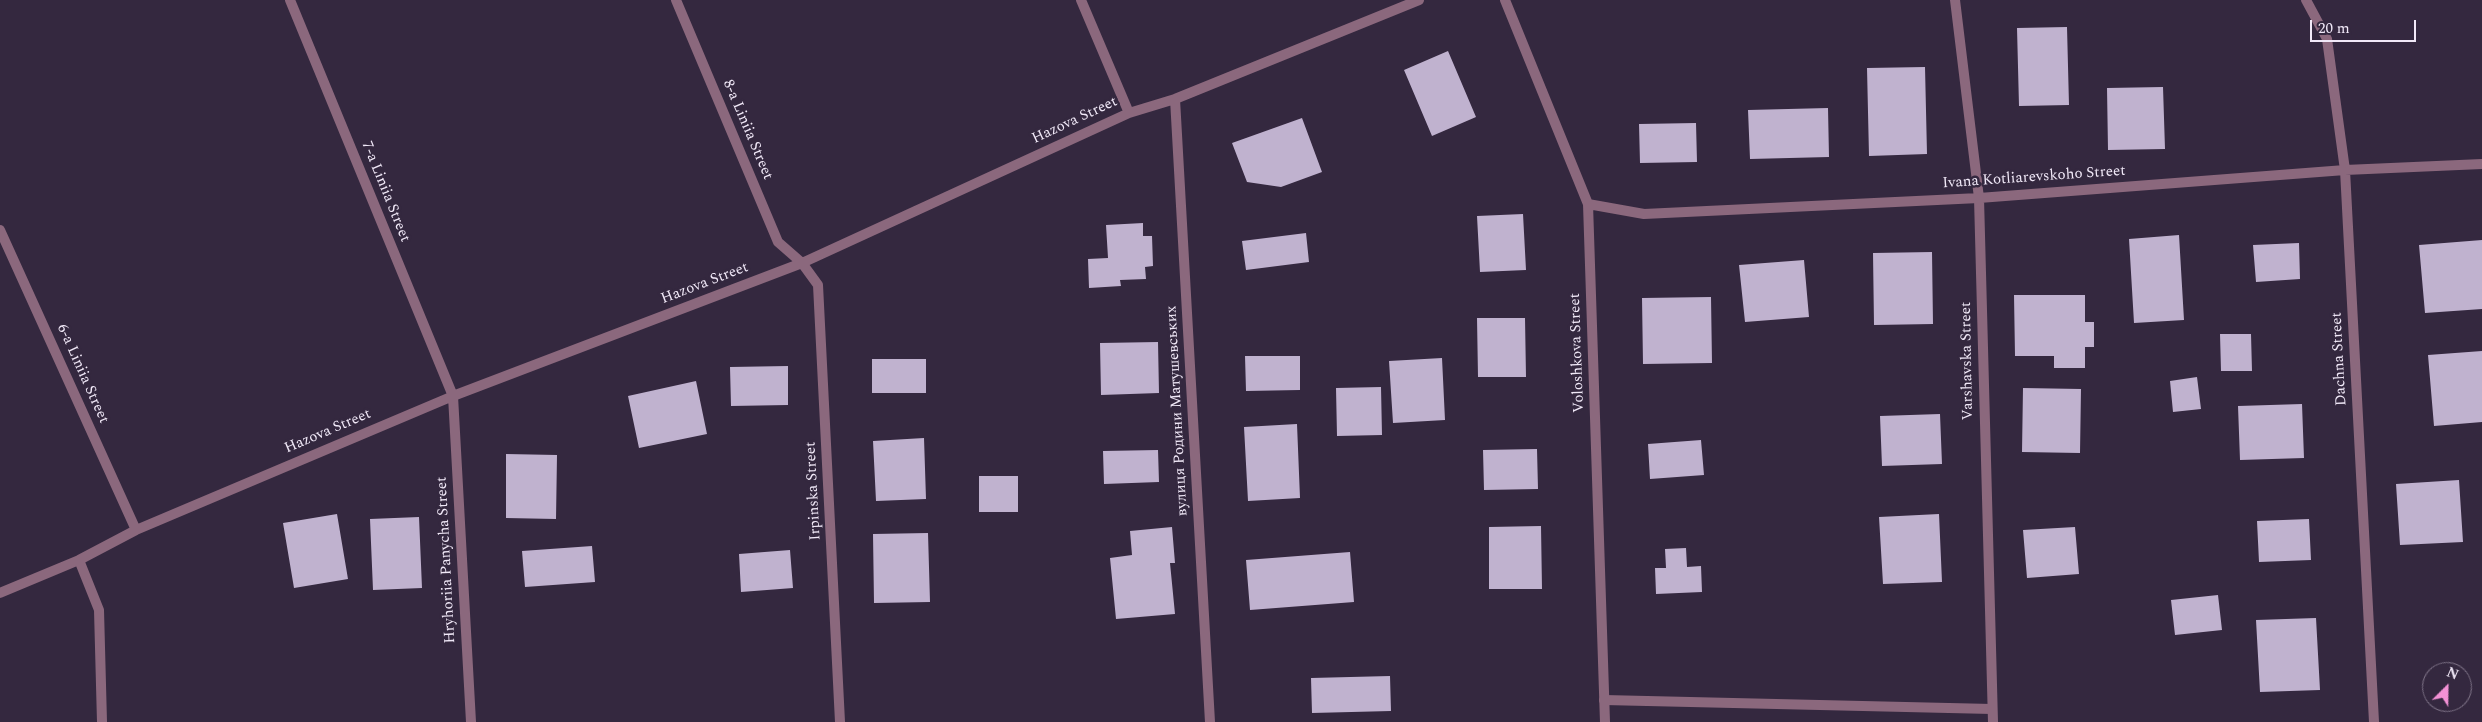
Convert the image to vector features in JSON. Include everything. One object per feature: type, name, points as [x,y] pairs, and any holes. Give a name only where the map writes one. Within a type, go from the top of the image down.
[{"type":"street","name":"7-a Liniia Street","points":[[290,0],[453,396]]},
{"type":"street","name":"8-a Liniia Street","points":[[676,0],[778,242],[802,263]]},
{"type":"street","points":[[1081,0],[1129,113]]},
{"type":"street","name":"Hazova Street","points":[[0,593],[79,560],[136,530],[453,396],[802,263],[1129,113],[1175,99],[1419,0]]},
{"type":"street","name":"Voloshkova Street","points":[[1505,0],[1588,204],[1605,722]]},
{"type":"street","name":"Varshavska Street","points":[[1955,0],[1978,198],[1993,722]]},
{"type":"street","name":"Dachna Street","points":[[2306,0],[2327,39],[2345,170],[2374,722]]},
{"type":"street","name":"вулиця Родини Матушевських","points":[[1175,99],[1210,722]]},
{"type":"street","name":"Ivana Kotliarevskoho Street","points":[[1588,204],[1644,214],[1978,198],[2345,170],[2482,164]]},
{"type":"street","name":"6-a Liniia Street","points":[[0,230],[136,530]]},
{"type":"street","name":"Irpinska Street","points":[[802,263],[818,286],[840,722]]},
{"type":"street","name":"Hryhoriia Panycha Street","points":[[453,396],[471,722]]},
{"type":"street","points":[[79,560],[99,610],[102,722]]},
{"type":"street","points":[[1604,700],[1992,709]]},
{"type":"building","points":[[2067,27],[2069,105],[2019,106],[2017,28]]},
{"type":"building","points":[[1448,51],[1476,117],[1432,136],[1404,70]]},
{"type":"building","points":[[1925,67],[1927,154],[1869,156],[1867,68]]},
{"type":"building","points":[[2163,87],[2165,149],[2108,150],[2107,88]]},
{"type":"building","points":[[1828,108],[1829,157],[1750,159],[1748,110]]},
{"type":"building","points":[[1302,118],[1322,172],[1281,187],[1247,182],[1232,143]]},
{"type":"building","points":[[1696,123],[1697,162],[1640,163],[1639,124]]},
{"type":"building","points":[[1523,214],[1526,270],[1480,272],[1477,216]]},
{"type":"building","points":[[1143,223],[1143,236],[1152,236],[1153,266],[1145,267],[1146,279],[1120,280],[1121,286],[1089,288],[1088,259],[1108,258],[1106,225]]},
{"type":"building","points":[[1306,233],[1309,262],[1246,270],[1242,241]]},
{"type":"building","points":[[2179,235],[2184,320],[2134,323],[2129,239]]},
{"type":"building","points":[[2482,240],[2482,309],[2425,313],[2419,245]]},
{"type":"building","points":[[2299,243],[2300,279],[2256,282],[2253,245]]},
{"type":"building","points":[[1932,252],[1933,324],[1874,325],[1873,253]]},
{"type":"building","points":[[1804,260],[1809,317],[1745,322],[1739,265]]},
{"type":"building","points":[[2014,295],[2085,295],[2085,322],[2094,322],[2094,347],[2085,347],[2085,368],[2054,368],[2054,356],[2015,356]]},
{"type":"building","points":[[1711,297],[1712,363],[1643,364],[1642,298]]},
{"type":"building","points":[[1477,318],[1525,318],[1526,377],[1478,377]]},
{"type":"building","points":[[2220,334],[2251,334],[2252,371],[2221,371]]},
{"type":"building","points":[[1158,342],[1159,393],[1101,395],[1100,343]]},
{"type":"building","points":[[2482,351],[2482,422],[2434,426],[2428,355]]},
{"type":"building","points":[[1245,356],[1300,356],[1300,390],[1246,391]]},
{"type":"building","points":[[1442,358],[1445,420],[1393,423],[1389,361]]},
{"type":"building","points":[[872,359],[926,359],[926,393],[872,393]]},
{"type":"building","points":[[788,366],[788,405],[731,406],[730,367]]},
{"type":"building","points":[[2197,377],[2201,409],[2173,412],[2170,381]]},
{"type":"building","points":[[696,381],[707,434],[639,448],[628,396]]},
{"type":"building","points":[[1381,387],[1382,435],[1337,436],[1336,388]]},
{"type":"building","points":[[2023,388],[2081,389],[2080,453],[2022,452]]},
{"type":"building","points":[[2302,404],[2304,458],[2240,460],[2238,406]]},
{"type":"building","points":[[1940,414],[1942,464],[1882,466],[1880,416]]},
{"type":"building","points":[[1297,424],[1300,498],[1248,501],[1244,427]]},
{"type":"building","points":[[924,438],[926,499],[876,501],[873,441]]},
{"type":"building","points":[[1701,440],[1704,475],[1650,479],[1648,444]]},
{"type":"building","points":[[1537,449],[1538,489],[1484,490],[1483,450]]},
{"type":"building","points":[[1158,450],[1159,482],[1104,484],[1103,451]]},
{"type":"building","points":[[506,454],[557,455],[556,519],[506,518]]},
{"type":"building","points":[[979,476],[1018,476],[1018,512],[979,512]]},
{"type":"building","points":[[2459,480],[2463,542],[2400,545],[2396,484]]},
{"type":"building","points":[[337,514],[348,579],[294,588],[283,523]]},
{"type":"building","points":[[1939,514],[1942,582],[1883,584],[1879,517]]},
{"type":"building","points":[[419,517],[422,588],[373,590],[370,519]]},
{"type":"building","points":[[2309,519],[2311,560],[2259,562],[2257,521]]},
{"type":"building","points":[[1541,526],[1542,589],[1489,589],[1489,527]]},
{"type":"building","points":[[1172,527],[1175,563],[1170,563],[1175,614],[1116,619],[1110,558],[1132,555],[1130,531]]},
{"type":"building","points":[[2075,527],[2079,574],[2027,578],[2023,530]]},
{"type":"building","points":[[928,533],[930,602],[874,603],[873,534]]},
{"type":"building","points":[[592,546],[595,582],[525,587],[522,551]]},
{"type":"building","points":[[1686,548],[1687,567],[1701,566],[1702,592],[1656,594],[1655,568],[1666,568],[1665,549]]},
{"type":"building","points":[[790,550],[793,588],[741,592],[739,554]]},
{"type":"building","points":[[1350,552],[1354,602],[1250,610],[1246,560]]},
{"type":"building","points":[[2218,595],[2222,630],[2175,635],[2171,600]]},
{"type":"building","points":[[2316,618],[2320,690],[2260,692],[2256,620]]},
{"type":"building","points":[[1390,676],[1391,711],[1312,713],[1311,678]]}]
